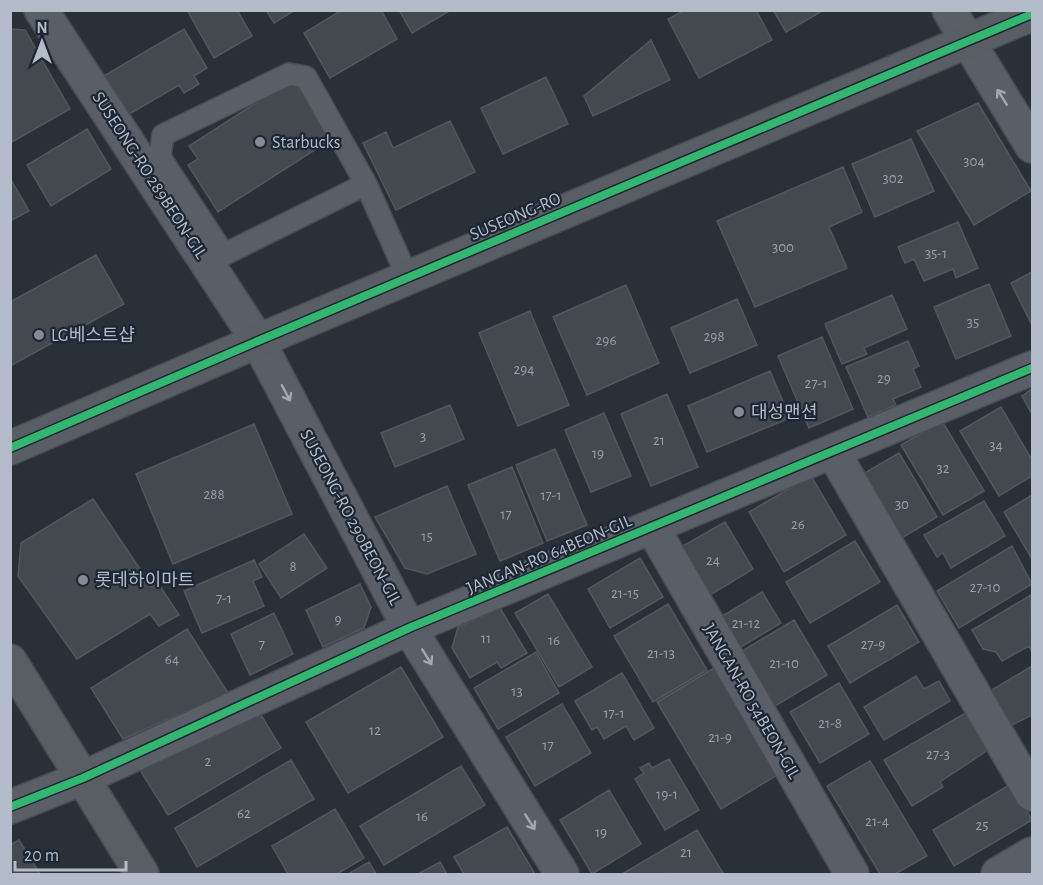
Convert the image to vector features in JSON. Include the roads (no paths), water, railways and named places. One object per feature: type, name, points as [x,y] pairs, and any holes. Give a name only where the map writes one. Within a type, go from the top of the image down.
[{"type":"street","name":"SUSEONG-RO 289BEON-GIL","points":[[41,10],[215,258],[258,341]]},
{"type":"street","points":[[949,10],[1032,146]]},
{"type":"street","name":"SUSEONG-RO","points":[[10,448],[1032,14]]},
{"type":"street","name":"SUSEONG-RO 290BEON-GIL","points":[[258,341],[409,628],[562,874]]},
{"type":"street","name":"JANGAN-RO 64BEON-GIL","points":[[10,807],[82,778],[409,628],[1032,368]]},
{"type":"street","points":[[833,452],[1032,795]]},
{"type":"street","name":"JANGAN-RO 54BEON-GIL","points":[[652,527],[852,874]]},
{"type":"street","points":[[10,661],[142,874]]},
{"type":"street","points":[[998,874],[1032,854]]},
{"type":"lane","points":[[366,184],[215,258],[160,157],[163,135],[288,74],[306,77],[366,184],[408,278]]},
{"type":"place","name":"Starbucks","points":[[260,142]]},
{"type":"place","name":"LG베스트샵","points":[[39,335]]},
{"type":"place","name":"대성맨션","points":[[739,412]]},
{"type":"place","name":"롯데하이마트","points":[[83,580]]}]
